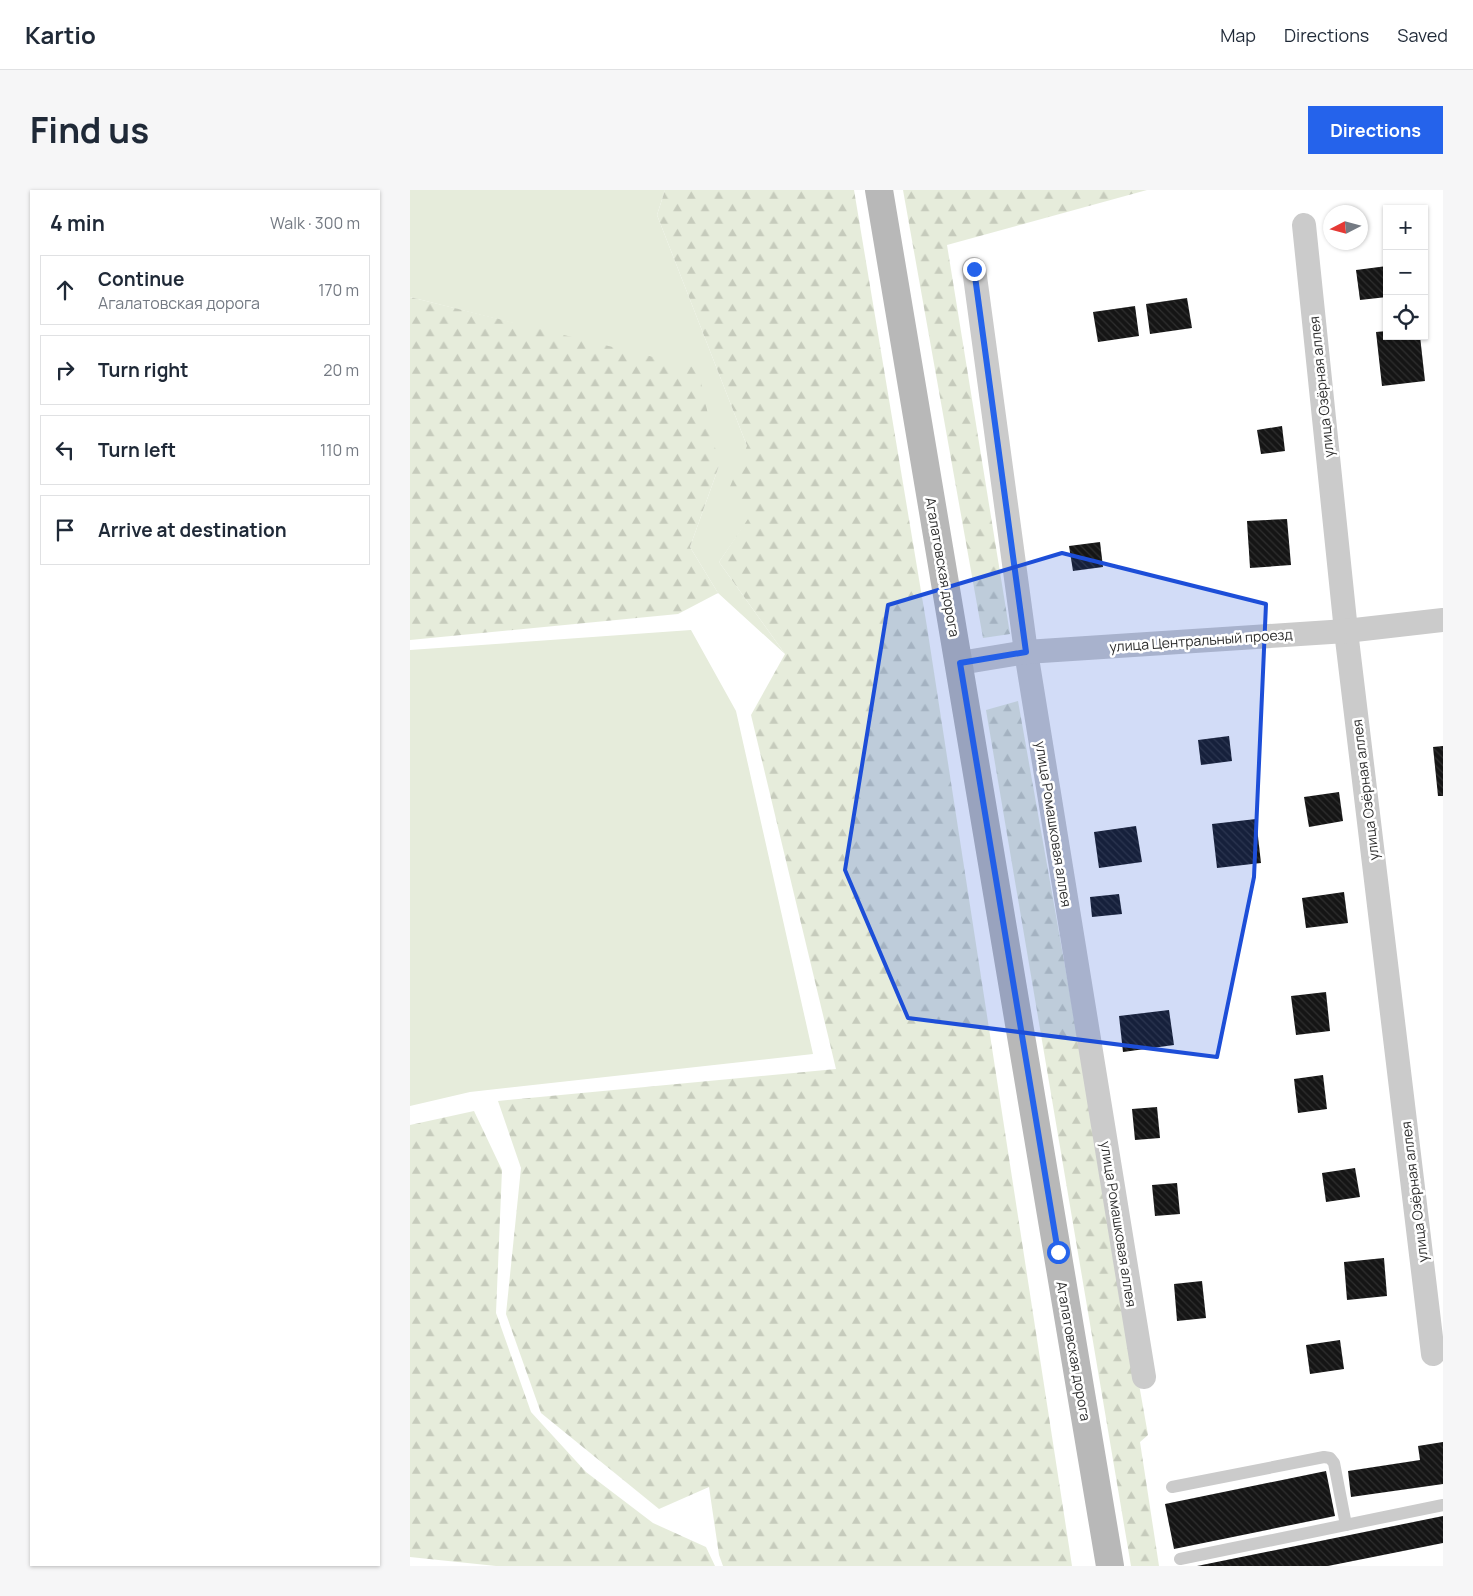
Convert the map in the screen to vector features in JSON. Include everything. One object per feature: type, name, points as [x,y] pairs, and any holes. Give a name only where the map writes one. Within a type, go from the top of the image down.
[{"type":"main road","name":"Агалатовская дорога","points":[[879,190],[960,663],[1110,1566]]},
{"type":"street","name":"улица Озёрная аллея","points":[[1304,225],[1346,631],[1434,1354]]},
{"type":"street","name":"улица Ромашковая аллея","points":[[974,269],[1026,652],[1144,1377]]},
{"type":"street","name":"улица Центральный проезд","points":[[960,663],[1026,652],[1346,631],[1443,620]]},
{"type":"lane","points":[[1172,1488],[1324,1457],[1330,1458],[1334,1463],[1346,1525]]},
{"type":"lane","points":[[1180,1559],[1443,1505]]},
{"type":"highlighted area","points":[[1062,553],[1266,604],[1254,877],[1217,1057],[908,1018],[845,870],[888,605]]},
{"type":"green space","points":[[410,190],[665,190],[657,215],[747,446],[753,513],[719,562],[785,654],[718,593],[690,547],[719,466],[513,323],[410,297]]},
{"type":"green space","points":[[665,190],[854,190],[927,627],[1072,1566],[723,1566],[719,1555],[709,1487],[659,1509],[541,1413],[506,1314],[521,1168],[498,1101],[836,1069],[751,715],[785,654],[719,562],[752,513],[729,489],[747,446],[657,215]]},
{"type":"green space","points":[[903,190],[1147,190],[947,245],[1010,634],[983,638]]},
{"type":"green space","points":[[410,297],[698,368],[719,466],[690,547],[718,593],[678,614],[410,640]]},
{"type":"green space","points":[[691,630],[736,711],[813,1054],[470,1092],[410,1106],[410,650]]},
{"type":"green space","points":[[1018,701],[1148,1435],[1140,1442],[1159,1566],[1131,1566],[986,710]]},
{"type":"green space","points":[[474,1111],[502,1170],[496,1313],[531,1412],[586,1472],[653,1523],[706,1547],[715,1566],[496,1566],[410,1557],[410,1125]]},
{"type":"building","points":[[1383,267],[1383,297],[1360,300],[1356,270]]},
{"type":"building","points":[[1187,298],[1192,328],[1150,334],[1146,304]]},
{"type":"building","points":[[1135,306],[1139,336],[1098,342],[1093,312]]},
{"type":"building","points":[[1383,331],[1383,340],[1420,340],[1425,381],[1382,386],[1376,332]]},
{"type":"building","points":[[1282,426],[1285,451],[1261,454],[1257,430]]},
{"type":"building","points":[[1287,519],[1291,565],[1250,568],[1247,521]]},
{"type":"building","points":[[1100,542],[1103,567],[1073,571],[1069,546]]},
{"type":"building","points":[[1229,736],[1232,761],[1201,765],[1198,740]]},
{"type":"building","points":[[1443,746],[1443,796],[1438,796],[1433,747]]},
{"type":"building","points":[[1339,792],[1343,821],[1309,827],[1304,797]]},
{"type":"building","points":[[1256,819],[1261,863],[1217,868],[1212,824]]},
{"type":"building","points":[[1136,826],[1142,862],[1099,868],[1094,832]]},
{"type":"building","points":[[1344,892],[1348,923],[1306,928],[1302,898]]},
{"type":"building","points":[[1119,894],[1122,914],[1092,917],[1090,897]]},
{"type":"building","points":[[1326,992],[1330,1031],[1296,1035],[1291,996]]},
{"type":"building","points":[[1169,1010],[1174,1045],[1123,1052],[1119,1016]]},
{"type":"building","points":[[1323,1075],[1327,1109],[1298,1113],[1294,1079]]},
{"type":"building","points":[[1157,1107],[1160,1138],[1135,1140],[1132,1109]]},
{"type":"building","points":[[1355,1168],[1360,1197],[1326,1202],[1322,1173]]},
{"type":"building","points":[[1177,1183],[1180,1214],[1155,1216],[1152,1185]]},
{"type":"building","points":[[1384,1258],[1387,1296],[1347,1300],[1344,1262]]},
{"type":"building","points":[[1202,1281],[1206,1318],[1177,1321],[1174,1284]]},
{"type":"building","points":[[1340,1340],[1344,1369],[1310,1374],[1306,1345]]},
{"type":"building","points":[[1443,1442],[1443,1484],[1351,1497],[1348,1471],[1420,1460],[1418,1446]]},
{"type":"building","points":[[1326,1471],[1335,1516],[1174,1549],[1165,1504]]},
{"type":"building","points":[[1443,1516],[1443,1543],[1328,1566],[1197,1566]]},
{"type":"route","points":[[974,269],[1026,652],[960,663],[1058,1252]]}]
